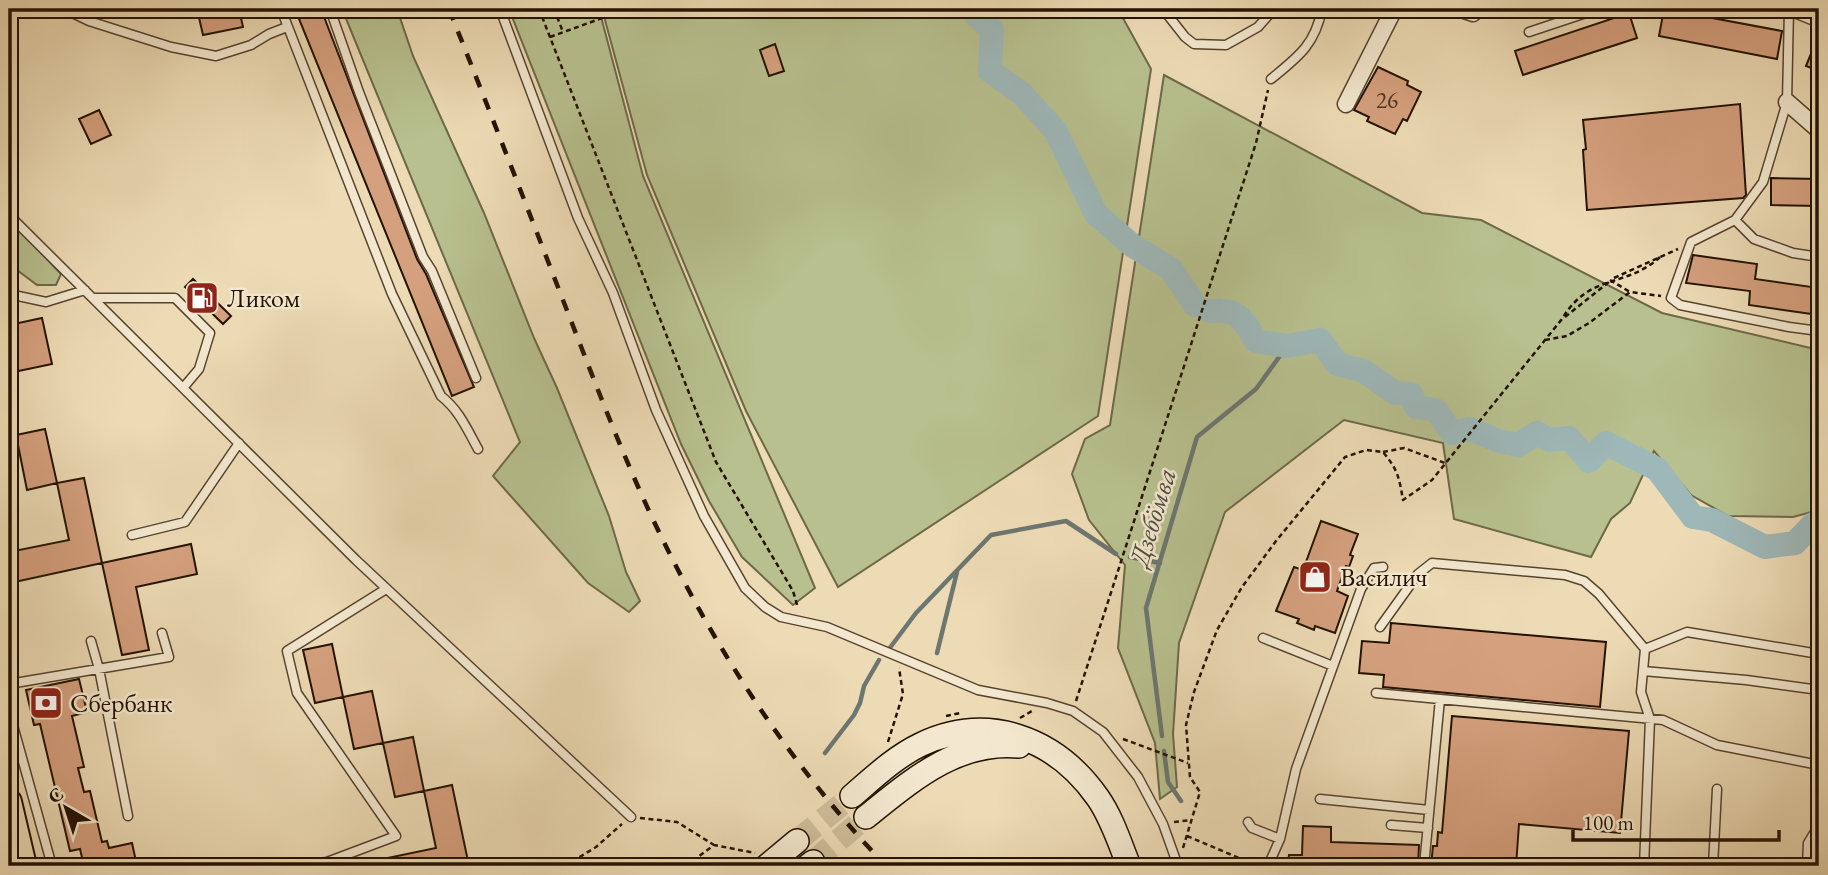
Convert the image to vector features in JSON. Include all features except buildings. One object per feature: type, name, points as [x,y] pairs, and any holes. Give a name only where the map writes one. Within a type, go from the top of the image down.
[{"type":"main road","points":[[852,796],[908,751],[951,733],[970,730],[1004,731],[1034,742],[1065,761],[1079,774],[1099,800],[1129,866]]},
{"type":"main road","points":[[866,817],[926,771],[945,760],[977,748],[1015,746],[1045,752],[1065,761]]},
{"type":"main road","points":[[9,802],[24,866]]},
{"type":"main road","points":[[761,860],[797,841]]},
{"type":"street","points":[[1346,104],[1394,9]]},
{"type":"street","points":[[1787,102],[1819,130]]},
{"type":"lane","points":[[64,9],[89,21],[171,47],[216,56],[251,46],[269,34],[287,27]]},
{"type":"lane","points":[[281,9],[392,294],[441,396],[461,417],[478,449]]},
{"type":"lane","points":[[330,9],[423,257],[432,271],[476,378]]},
{"type":"lane","points":[[500,9],[578,218],[613,293],[656,410],[704,516],[745,588],[765,607],[781,617],[827,627],[978,690],[1048,703],[1073,711],[1103,732],[1138,777],[1163,824],[1177,865]]},
{"type":"lane","points":[[1163,9],[1194,44],[1226,45],[1258,27],[1275,9]]},
{"type":"lane","points":[[1270,79],[1308,48],[1322,9]]},
{"type":"lane","points":[[1529,32],[1598,9]]},
{"type":"lane","points":[[1777,9],[1789,10],[1819,23]]},
{"type":"lane","points":[[1789,10],[1787,102],[1763,182],[1735,220],[1691,242],[1671,298],[1680,305],[1819,331]]},
{"type":"lane","points":[[9,215],[386,589],[631,817]]},
{"type":"lane","points":[[1735,220],[1754,239],[1793,253],[1819,257]]},
{"type":"lane","points":[[9,294],[46,302],[85,290]]},
{"type":"lane","points":[[93,298],[174,298],[210,334],[199,369],[183,388]]},
{"type":"lane","points":[[132,535],[185,522],[239,443]]},
{"type":"lane","points":[[1380,627],[1418,574],[1432,563],[1565,575],[1584,581],[1599,594],[1645,649],[1641,692],[1650,719],[1644,866]]},
{"type":"lane","points":[[1268,866],[1280,839],[1296,769],[1361,589],[1374,568],[1384,567]]},
{"type":"lane","points":[[295,866],[327,862],[396,836],[297,693],[287,651],[386,589]]},
{"type":"lane","points":[[1645,649],[1687,632],[1819,654]]},
{"type":"lane","points":[[9,684],[169,657],[162,633]]},
{"type":"lane","points":[[1263,638],[1334,666]]},
{"type":"lane","points":[[90,641],[99,668],[128,816]]},
{"type":"lane","points":[[1643,671],[1746,680],[1819,690]]},
{"type":"lane","points":[[1376,693],[1663,720],[1717,745],[1819,765]]},
{"type":"lane","points":[[1424,866],[1440,699]]},
{"type":"lane","points":[[9,711],[51,866]]},
{"type":"lane","points":[[1713,866],[1717,789]]},
{"type":"lane","points":[[1320,799],[1429,810]]},
{"type":"lane","points":[[1248,822],[1252,828],[1280,839]]},
{"type":"lane","points":[[1391,825],[1428,828]]},
{"type":"lane","points":[[1807,866],[1808,843],[1819,825]]},
{"type":"path","points":[[539,9],[716,462],[793,591],[801,622]]},
{"type":"path","points":[[554,9],[563,32]]},
{"type":"path","points":[[550,37],[627,9]]},
{"type":"path","points":[[1073,711],[1256,143],[1270,79]]},
{"type":"path","points":[[1382,452],[1396,467],[1403,500],[1432,480],[1562,319],[1610,281],[1660,257],[1626,278],[1610,281]]},
{"type":"path","points":[[1610,281],[1630,292],[1671,298]]},
{"type":"path","points":[[1545,340],[1567,336],[1630,292]]},
{"type":"path","points":[[1177,865],[1200,792],[1190,777],[1186,725],[1217,630],[1242,587],[1345,457],[1366,450],[1382,452],[1405,448],[1445,463]]},
{"type":"path","points":[[888,742],[903,694],[897,657]]},
{"type":"path","points":[[1103,732],[1188,763]]},
{"type":"path","points":[[565,866],[596,847],[631,817],[677,822],[714,845],[761,860]]},
{"type":"path","points":[[1163,824],[1192,820]]},
{"type":"path","points":[[1187,835],[1258,866]]},
{"type":"path","points":[[686,866],[714,845]]},
{"type":"green space","points":[[342,9],[397,9],[413,56],[484,213],[609,516],[626,572],[640,601],[629,612],[588,583],[493,476],[520,442]]},
{"type":"green space","points":[[509,9],[599,9],[643,176],[815,588],[793,605],[742,557],[709,501],[681,444]]},
{"type":"green space","points":[[602,9],[1118,9],[1151,69],[1098,416],[838,587],[746,411],[647,175]]},
{"type":"green space","points":[[1164,75],[1422,213],[1481,220],[1662,313],[1819,350],[1819,510],[1793,517],[1728,516],[1691,495],[1654,451],[1630,503],[1611,519],[1591,557],[1454,519],[1443,443],[1344,420],[1225,512],[1179,643],[1173,734],[1177,787],[1160,799],[1155,743],[1118,648],[1125,565],[1089,520],[1072,474],[1085,439],[1110,425]]},
{"type":"green space","points":[[9,219],[61,274],[56,285],[37,285],[9,264]]},
{"type":"waterway","points":[[970,9],[992,30],[990,71],[1021,93],[1055,130],[1096,214],[1133,246],[1171,269],[1195,305]]},
{"type":"waterway","points":[[1210,311],[1233,313],[1256,341],[1287,346],[1320,340],[1337,364],[1364,371],[1395,393],[1411,394],[1416,407],[1436,410],[1452,433],[1470,429],[1499,441],[1518,445],[1537,433],[1549,440],[1569,438],[1589,461],[1606,443],[1657,469],[1693,517],[1712,520],[1765,547],[1795,543],[1813,524],[1819,524]]},
{"type":"waterway","name":"Дзебӧмва","points":[[1162,736],[1146,608],[1197,437],[1256,389],[1287,346]]},
{"type":"waterway","points":[[889,649],[916,613],[991,535],[1066,521],[1116,554]]},
{"type":"waterway","points":[[1130,557],[1160,563]]},
{"type":"waterway","points":[[937,653],[957,572]]},
{"type":"waterway","points":[[825,753],[854,715],[864,686],[879,660]]},
{"type":"waterway","points":[[1164,751],[1168,782],[1181,801]]},
{"type":"tunnel","points":[[797,841],[852,796]]},
{"type":"tunnel","points":[[813,862],[866,817]]},
{"type":"railway","points":[[449,9],[615,433],[677,568],[721,647],[771,724],[826,798],[886,866]]},
{"type":"place","name":"Ликом","points":[[202,298]]},
{"type":"place","name":"Василич","points":[[1315,577]]},
{"type":"place","name":"Сбербанк","points":[[46,703]]}]
